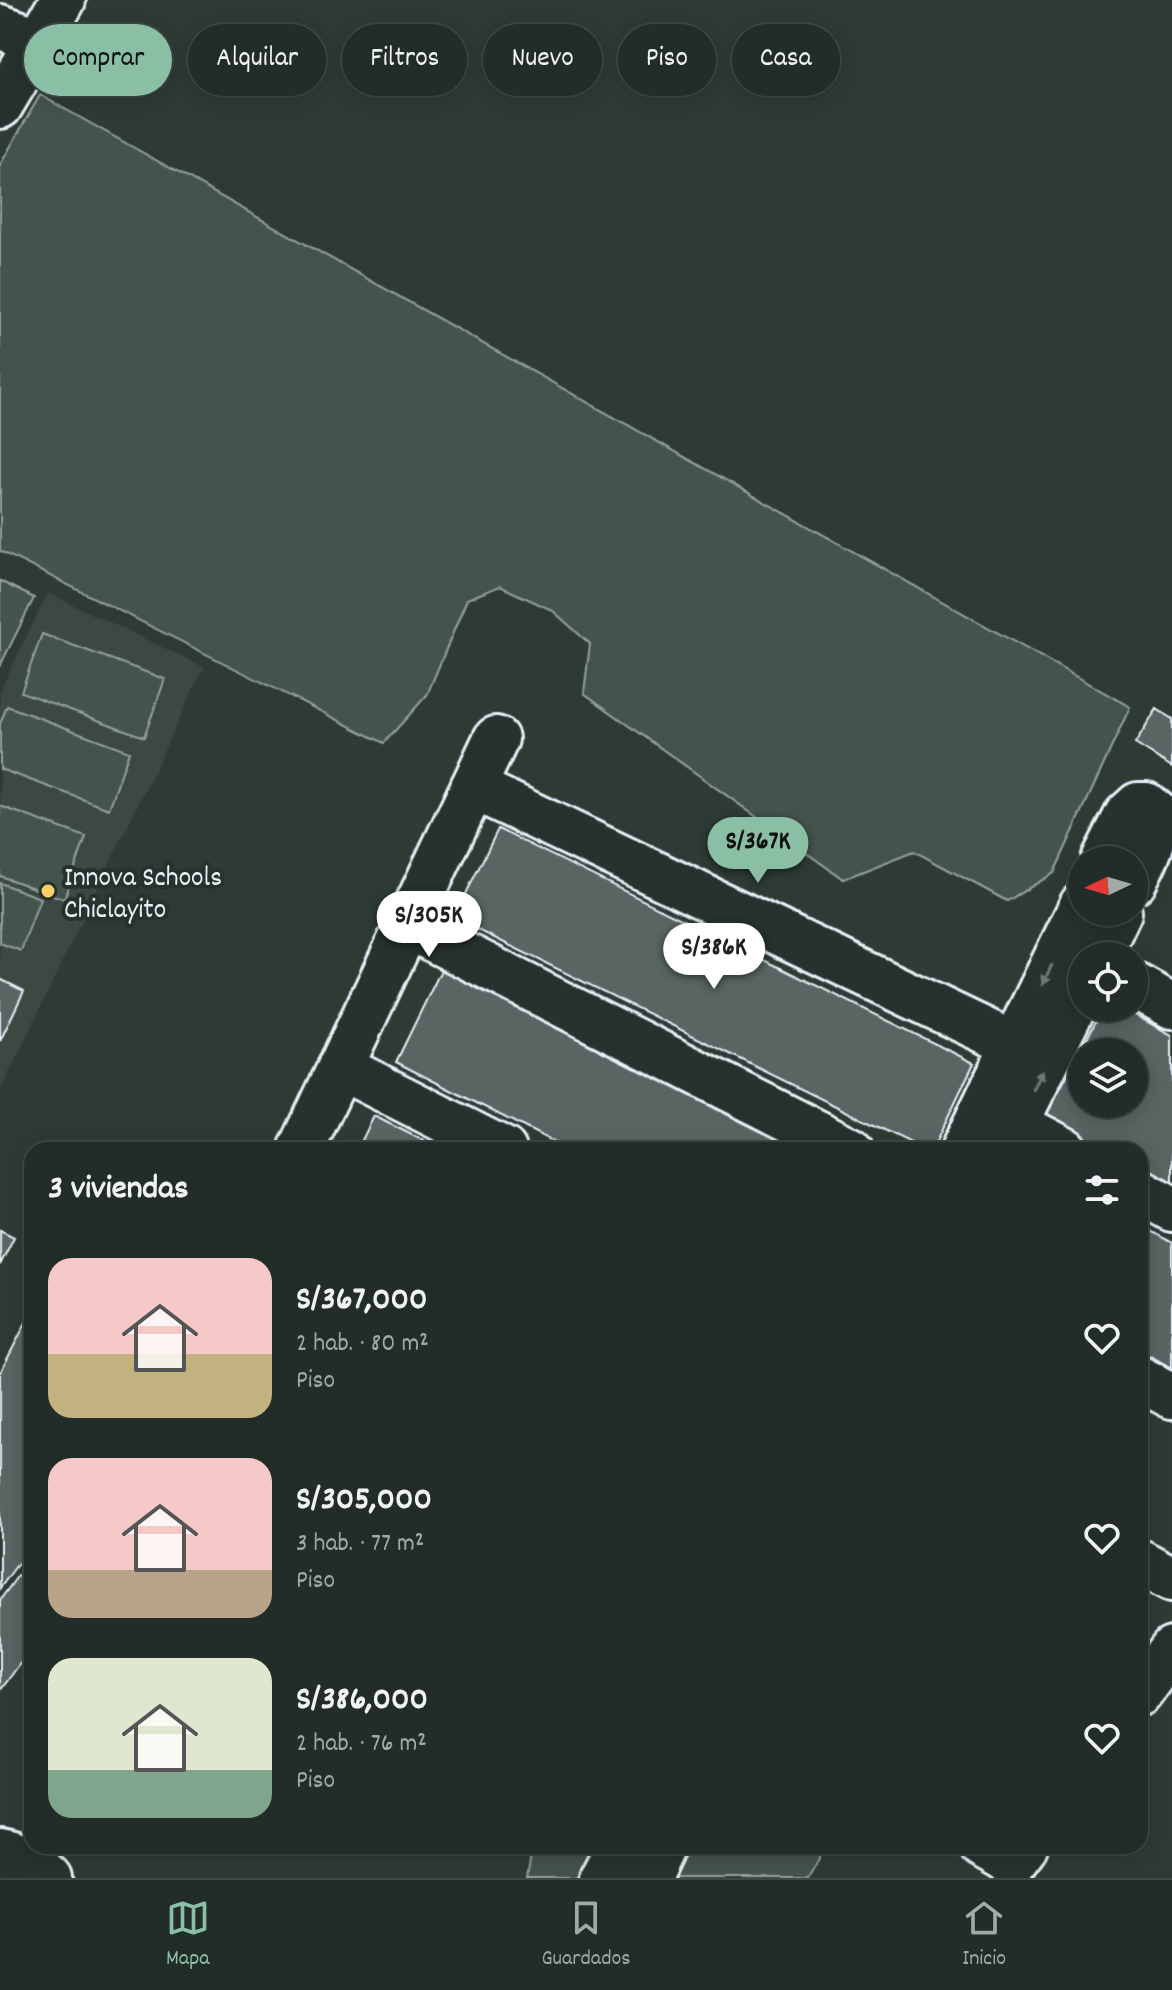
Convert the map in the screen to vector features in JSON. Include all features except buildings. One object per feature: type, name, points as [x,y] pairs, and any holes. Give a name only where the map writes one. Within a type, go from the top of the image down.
[{"type":"street","points":[[0,106],[20,34],[63,0]]},
{"type":"street","points":[[305,1142],[496,739]]},
{"type":"street","points":[[473,787],[1013,1044]]},
{"type":"street","points":[[1111,846],[1127,815],[1138,805],[1146,805],[1155,812],[1157,825],[1148,853]]},
{"type":"street","points":[[407,926],[835,1142]]},
{"type":"street","points":[[1002,1127],[1013,1044],[1072,926]]},
{"type":"street","points":[[1148,993],[1172,1006]]},
{"type":"street","points":[[977,1142],[1002,1127],[1068,1013]]},
{"type":"street","points":[[340,1067],[488,1142]]},
{"type":"street","points":[[1002,1127],[1043,1142]]},
{"type":"street","points":[[1148,1196],[1172,1209]]},
{"type":"street","points":[[1148,1383],[1172,1396]]},
{"type":"street","points":[[1148,1566],[1172,1579]]},
{"type":"street","points":[[1148,1682],[1172,1650]]},
{"type":"street","points":[[0,1852],[17,1855],[49,1878]]},
{"type":"street","points":[[602,1878],[615,1854]]},
{"type":"street","points":[[648,1878],[659,1854]]},
{"type":"street","points":[[996,1854],[1012,1863],[1019,1854]]},
{"type":"shaded area","points":[[42,96],[1130,707],[1054,873],[1007,901],[914,851],[843,879],[584,693],[590,644],[552,610],[500,586],[467,599],[427,695],[384,743],[0,551],[0,165]]},
{"type":"shaded area","points":[[0,581],[34,598],[0,666]]},
{"type":"shaded area","name":"Innova Schools Chiclayito","points":[[48,593],[204,667],[0,1092],[0,690]]},
{"type":"shaded area","points":[[42,634],[165,679],[144,737],[21,692]]},
{"type":"shaded area","points":[[7,706],[129,751],[109,809],[0,769],[0,724]]},
{"type":"shaded area","points":[[0,806],[86,837],[64,899],[0,876]]},
{"type":"shaded area","points":[[0,883],[40,898],[21,951],[0,943]]},
{"type":"shaded area","points":[[532,1854],[594,1854],[581,1878],[527,1878]]},
{"type":"shaded area","points":[[675,1854],[822,1854],[808,1878],[664,1878]]},
{"type":"place","name":"Innova Schools Chiclayito","points":[[48,891]]}]
